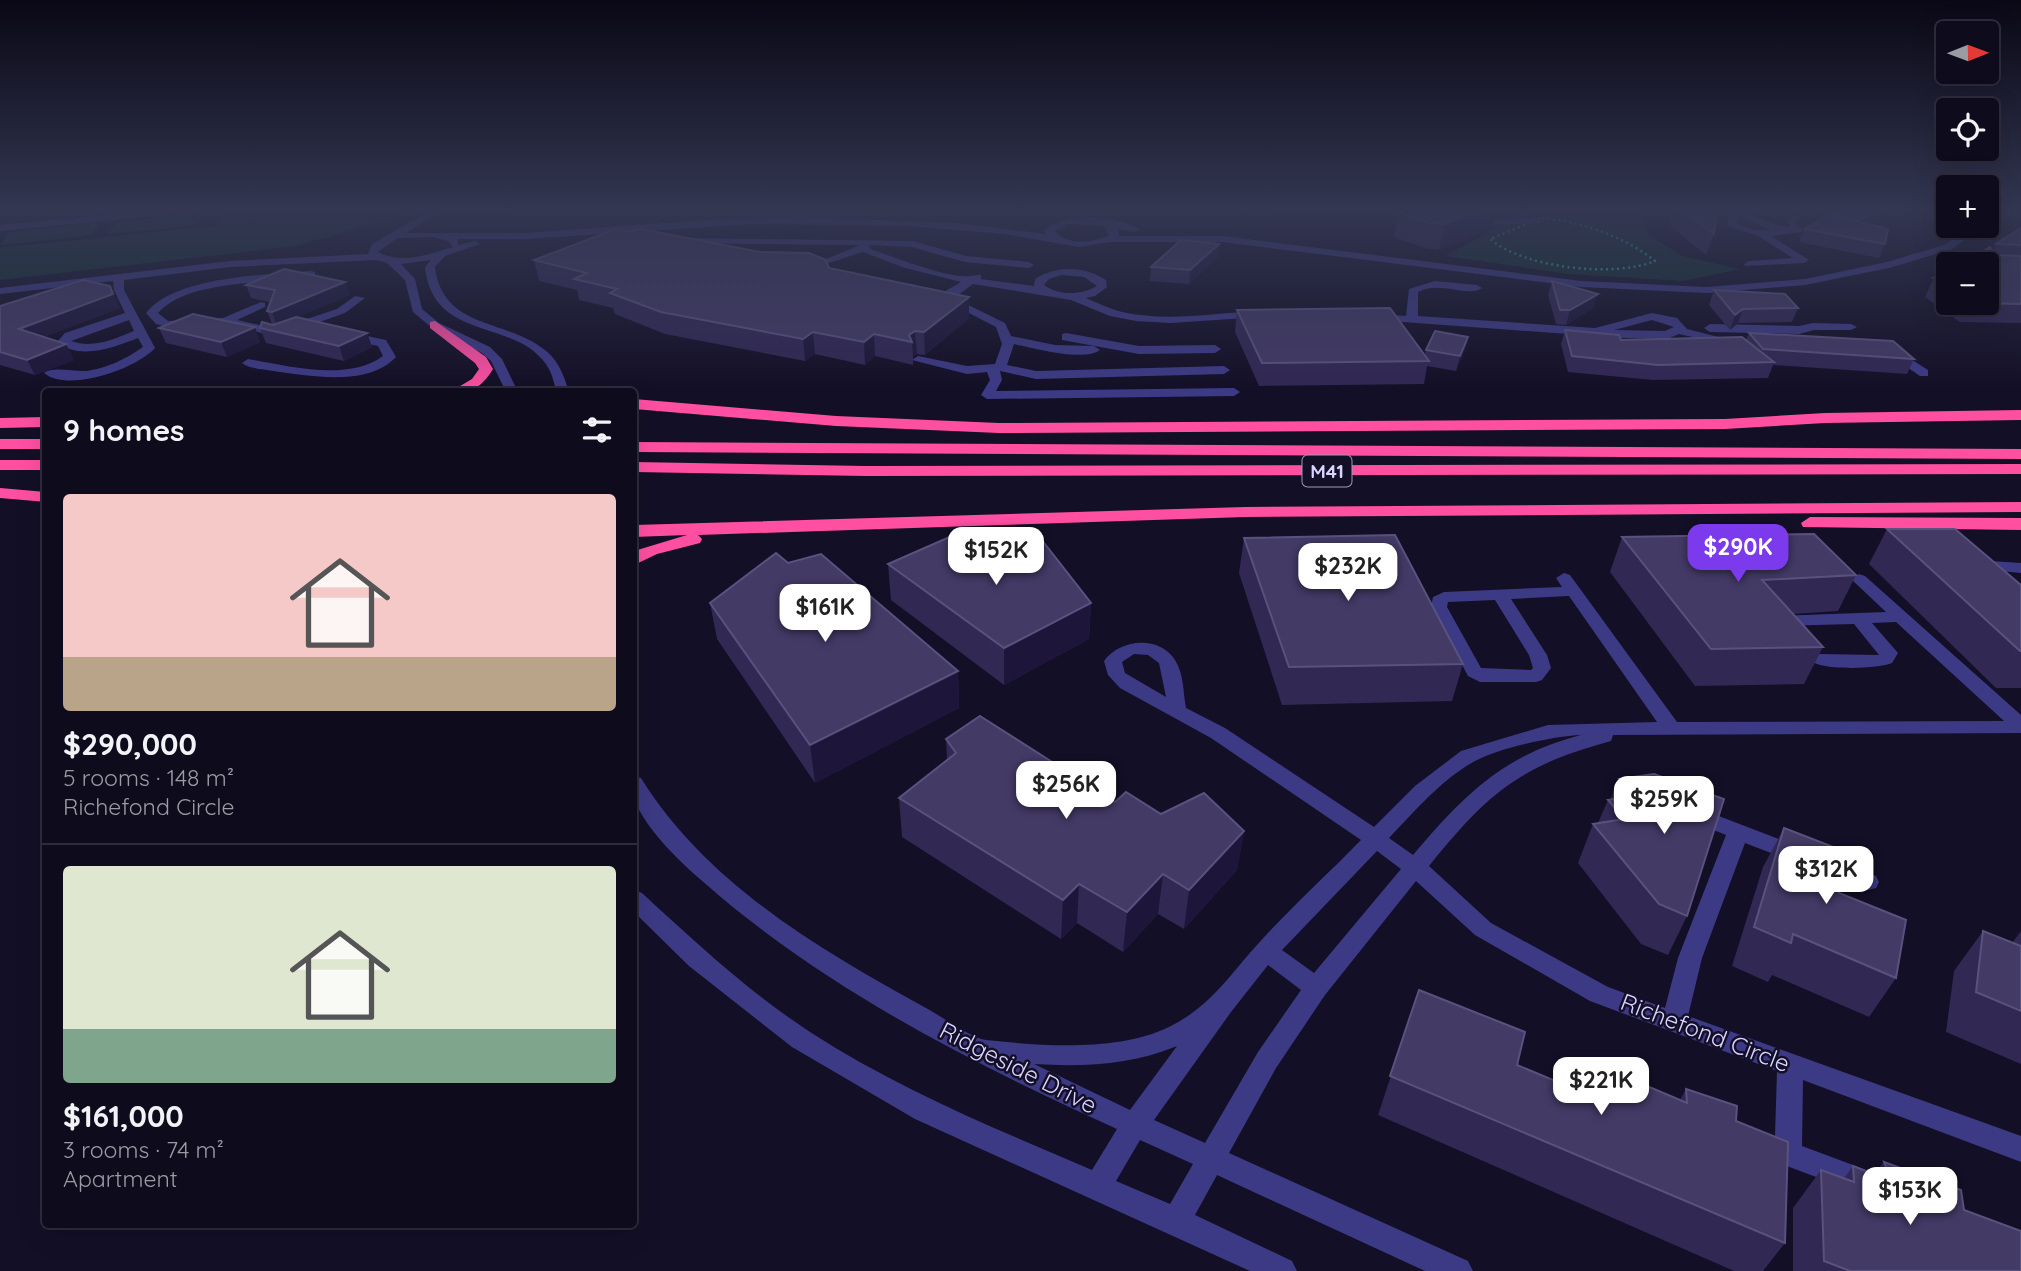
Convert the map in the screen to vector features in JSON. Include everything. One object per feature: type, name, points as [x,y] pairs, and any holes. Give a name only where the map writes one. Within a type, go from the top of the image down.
[{"type":"highway","points":[[435,325],[481,360],[486,369],[477,382],[466,388]]},
{"type":"highway","points":[[637,404],[836,421],[999,428],[1725,424],[2021,429]]},
{"type":"highway","points":[[1725,424],[1825,418],[2021,415]]},
{"type":"highway","points":[[0,423],[42,422]]},
{"type":"highway","points":[[0,444],[42,444]]},
{"type":"highway","name":"M41","points":[[637,447],[2021,454]]},
{"type":"highway","points":[[0,465],[42,465]]},
{"type":"highway","name":"M41","points":[[637,467],[866,471],[2021,470]]},
{"type":"highway","points":[[0,493],[42,497]]},
{"type":"highway","points":[[637,531],[1245,512],[2021,507]]},
{"type":"highway","points":[[1245,512],[1405,521],[2021,524]]},
{"type":"highway","points":[[637,558],[669,544],[799,526]]},
{"type":"street","points":[[182,270],[158,287],[152,313],[160,322],[225,321],[271,333],[304,326],[346,309],[359,298]]},
{"type":"street","points":[[182,270],[187,293]]},
{"type":"street","points":[[400,270],[410,279],[416,310],[435,325],[486,350],[496,359],[510,388]]},
{"type":"street","points":[[430,270],[436,294],[445,304],[478,323],[510,333],[536,350],[554,367],[562,388]]},
{"type":"street","points":[[431,274],[435,270]]},
{"type":"street","points":[[927,270],[1042,284],[1135,317],[1174,320],[1192,316]]},
{"type":"street","points":[[1042,284],[1064,270]]},
{"type":"street","points":[[1060,273],[1071,270]]},
{"type":"street","points":[[1095,270],[1102,282],[1098,290]]},
{"type":"street","points":[[1473,270],[1581,284],[1707,290],[1795,283],[1861,270]]},
{"type":"street","points":[[0,290],[118,277],[187,293],[231,282],[312,274]]},
{"type":"street","points":[[50,373],[78,377],[136,357],[149,348],[120,290],[118,277]]},
{"type":"street","points":[[977,277],[951,292],[948,299],[955,305],[994,320],[1001,325],[1007,339],[996,368],[996,380],[988,395],[1234,392]]},
{"type":"street","points":[[1412,319],[1413,291],[1417,287],[1432,284],[1477,288]]},
{"type":"street","points":[[5,305],[22,288]]},
{"type":"street","points":[[1070,296],[1098,290],[1123,305],[1192,316],[1268,314]]},
{"type":"street","points":[[225,321],[261,305]]},
{"type":"street","points":[[132,315],[69,335],[63,342],[74,348],[93,349],[142,332]]},
{"type":"street","points":[[1599,331],[1642,316],[1663,318],[1713,339],[1772,343]]},
{"type":"street","points":[[1359,317],[1656,335],[1680,327],[1757,331],[1852,327]]},
{"type":"street","points":[[248,363],[316,374],[365,369],[381,365],[390,357],[382,343],[304,326]]},
{"type":"street","points":[[1066,337],[1114,347]]},
{"type":"street","points":[[1007,339],[1032,346],[1077,351],[1114,347],[1214,349]]},
{"type":"street","points":[[1875,349],[1900,355],[1924,373]]},
{"type":"street","points":[[918,360],[951,368],[996,368],[1036,375],[1224,370]]},
{"type":"street","points":[[1972,565],[2021,568]]},
{"type":"street","points":[[1859,579],[2021,727]]},
{"type":"street","points":[[1500,594],[1542,663],[1536,676],[1495,677],[1474,672],[1439,607],[1439,601],[1444,597],[1500,594],[1568,585],[1672,729]]},
{"type":"street","points":[[1774,621],[1901,617]]},
{"type":"street","points":[[1819,660],[1879,662],[1886,659],[1888,653],[1885,646],[1858,618]]},
{"type":"street","name":"Richefond Circle","points":[[1177,709],[1240,747],[1416,868],[1483,929],[1599,994],[2021,1149]]},
{"type":"street","points":[[1097,1187],[1134,1126],[1222,1005],[1266,951],[1422,791],[1468,756],[1548,732],[1624,729],[2021,727]]},
{"type":"street","points":[[1176,1221],[1267,1060],[1316,988],[1461,812],[1493,783],[1565,746],[1624,729]]},
{"type":"street","name":"Ridgeside Drive","points":[[637,789],[646,806],[692,862],[768,921],[863,987],[978,1049],[1134,1126],[1458,1271]]},
{"type":"street","points":[[1676,807],[1868,882]]},
{"type":"street","points":[[1674,1023],[1690,958],[1738,832]]},
{"type":"street","points":[[637,902],[697,959],[801,1039],[923,1110],[1176,1221],[1282,1271]]},
{"type":"street","points":[[1266,951],[1316,988]]},
{"type":"street","points":[[978,1049],[1063,1055],[1126,1051],[1176,1036],[1222,1005]]},
{"type":"street","points":[[1788,1154],[1790,1066]]},
{"type":"street","points":[[1736,1134],[1890,1192]]},
{"type":"green space","points":[[0,270],[84,270],[0,280]]},
{"type":"green space","points":[[1543,270],[1734,270],[1684,281]]},
{"type":"building","points":[[281,270],[345,282],[272,312],[267,311],[275,290],[246,285]]},
{"type":"building","points":[[576,270],[840,270],[969,297],[924,332],[915,331],[909,335],[912,342],[874,334],[864,342],[813,332],[803,339],[661,312],[610,293],[617,289],[574,279],[587,273]]},
{"type":"building","points":[[1999,270],[2021,270],[2021,304],[1999,304]]},
{"type":"building","points":[[83,280],[110,286],[113,294],[19,329],[66,344],[27,360],[0,352],[0,306]]},
{"type":"building","points":[[1552,281],[1598,294],[1570,310],[1560,310]]},
{"type":"building","points":[[1714,290],[1785,294],[1798,308],[1743,309],[1735,315]]},
{"type":"building","points":[[1390,308],[1429,361],[1262,363],[1237,310]]},
{"type":"building","points":[[193,314],[255,327],[221,342],[159,328]]},
{"type":"building","points":[[296,317],[367,333],[339,346],[260,328],[262,322],[273,325]]},
{"type":"building","points":[[1565,330],[1619,335],[1621,340],[1742,337],[1774,362],[1658,365],[1572,356]]},
{"type":"building","points":[[1435,331],[1468,337],[1460,356],[1426,350]]},
{"type":"building","points":[[1749,333],[1893,341],[1914,359],[1763,349]]},
{"type":"building","points":[[1887,529],[1955,529],[2021,585],[2021,651],[2020,651]]},
{"type":"building","points":[[1814,534],[1856,575],[1762,580],[1823,647],[1711,649],[1622,537]]},
{"type":"building","points":[[1395,535],[1463,664],[1289,667],[1244,538]]},
{"type":"building","points":[[952,536],[992,563],[1041,539],[1091,603],[1004,648],[888,564]]},
{"type":"building","points":[[776,553],[788,563],[821,554],[958,671],[810,745],[710,603]]},
{"type":"building","points":[[980,716],[1115,802],[1126,792],[1161,814],[1204,793],[1244,831],[1189,890],[1163,874],[1127,912],[1079,884],[1063,900],[899,798],[956,753],[946,739]]},
{"type":"building","points":[[1654,774],[1724,799],[1687,916],[1659,904],[1593,824],[1624,819],[1608,800],[1633,796],[1619,779]]},
{"type":"building","points":[[1784,828],[1849,853],[1839,893],[1906,920],[1896,978],[1793,934],[1791,943],[1754,927]]},
{"type":"building","points":[[1983,931],[2021,946],[2021,1011],[1976,992]]},
{"type":"building","points":[[1419,990],[1525,1032],[1517,1065],[1603,1101],[1609,1070],[1687,1103],[1686,1089],[1737,1106],[1736,1121],[1788,1142],[1785,1243],[1390,1076]]},
{"type":"building","points":[[1884,1162],[1961,1190],[1964,1210],[2021,1231],[2021,1271],[1850,1271],[1824,1261],[1821,1170],[1854,1182],[1853,1166],[1892,1181]]}]
